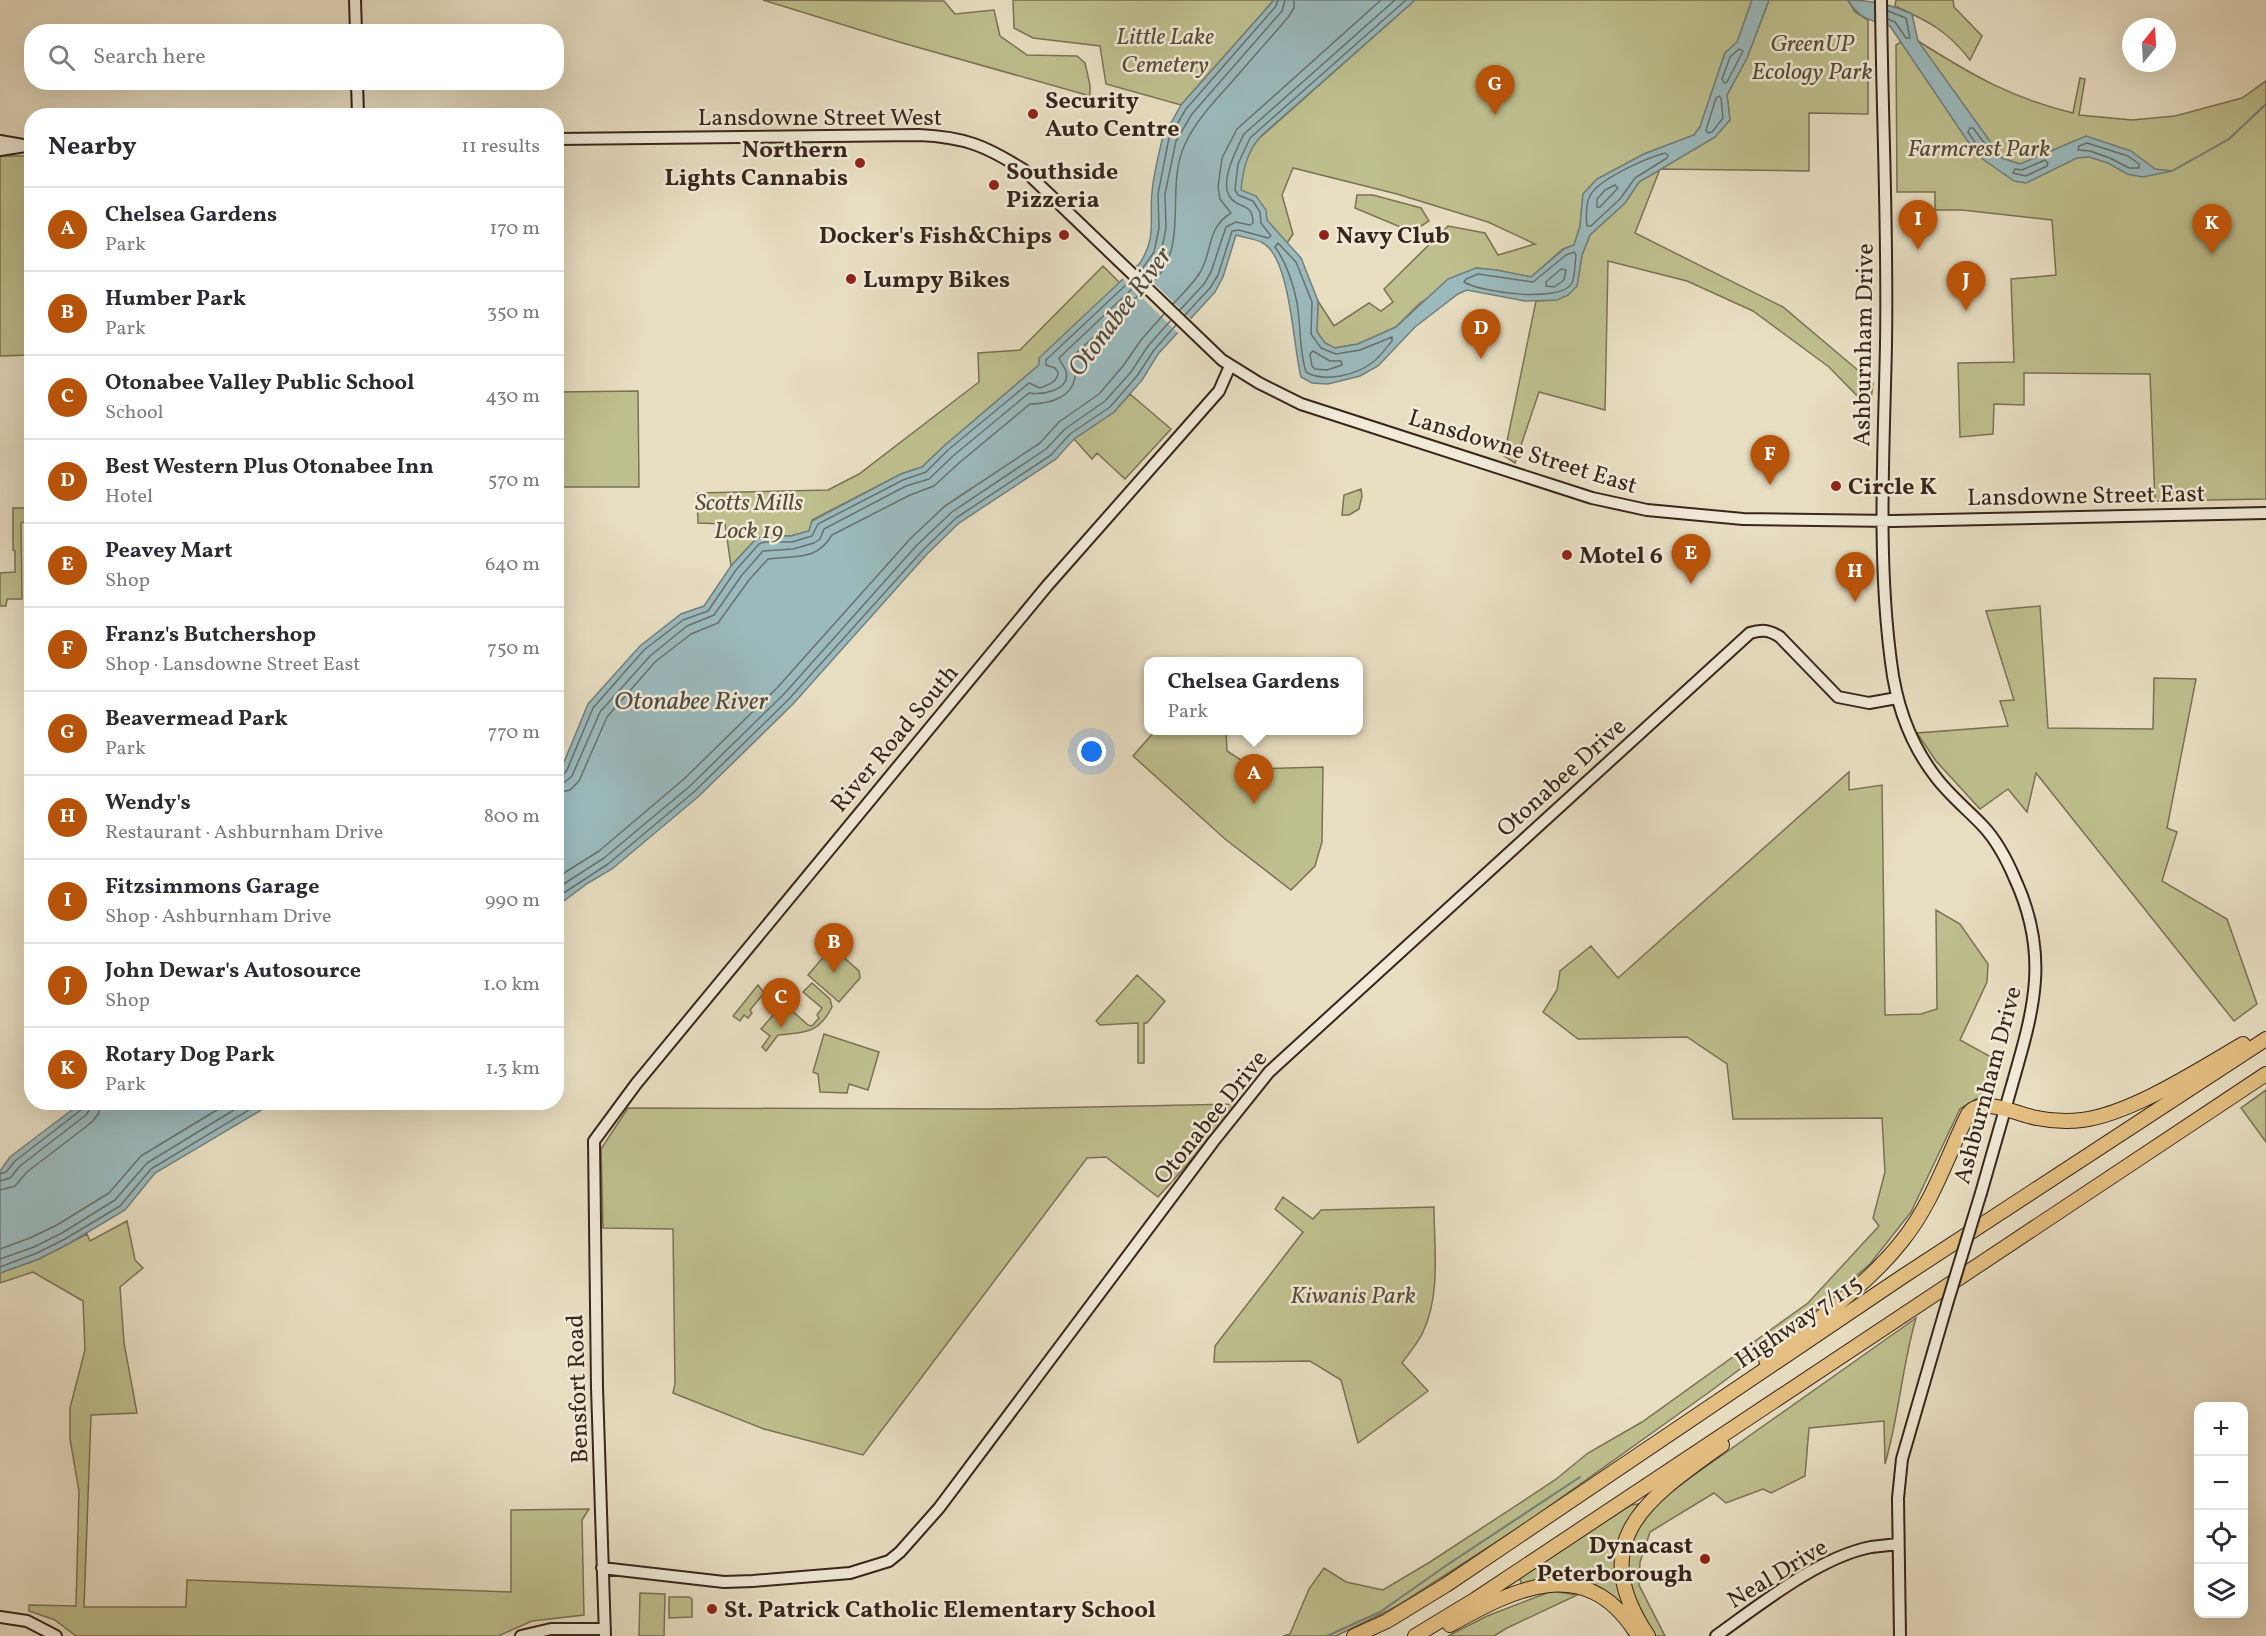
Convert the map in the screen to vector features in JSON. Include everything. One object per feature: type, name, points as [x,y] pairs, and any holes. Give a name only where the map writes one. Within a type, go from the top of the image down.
[{"type":"highway","points":[[1654,1445],[1682,1420],[1737,1382],[1872,1273],[1902,1242],[1919,1216],[1970,1111],[1987,1106],[2054,1121],[2082,1120],[2108,1115],[2238,1052],[2266,1030]]},
{"type":"highway","name":"Highway 7/115","points":[[1354,1636],[1387,1621],[1446,1585],[2238,1052],[2266,1039]]},
{"type":"highway","points":[[1415,1636],[1476,1599],[2262,1076]]},
{"type":"highway","points":[[1648,1636],[1633,1615],[1622,1580],[1620,1560],[1629,1529],[1658,1495],[1779,1402],[1793,1388]]},
{"type":"highway","points":[[1430,1636],[1484,1606],[1520,1591],[1544,1584],[1563,1583],[1594,1591],[1608,1599],[1639,1636]]},
{"type":"street","points":[[355,0],[356,24]]},
{"type":"street","name":"Ashburnham Drive","points":[[1881,0],[1886,324],[1881,520],[1890,661],[1897,698],[1917,750],[1936,778],[1984,827],[2005,856],[2023,895],[2032,925],[2037,961],[2035,997],[2028,1033],[1902,1459],[1898,1498],[1900,1636]]},
{"type":"street","points":[[357,90],[358,108]]},
{"type":"street","name":"Lansdowne Street West","points":[[564,140],[913,135],[952,137],[984,147],[1024,170],[1191,332]]},
{"type":"street","points":[[0,141],[24,144]]},
{"type":"street","points":[[0,150],[24,146]]},
{"type":"street","name":"Lansdowne Street East","points":[[1191,332],[1230,366],[1301,404],[1592,498],[1626,506],[1739,519],[1881,520],[2266,513]]},
{"type":"street","name":"River Road South","points":[[594,1140],[636,1084],[1047,586],[1219,392],[1230,366]]},
{"type":"street","name":"Otonabee Drive","points":[[602,1568],[724,1582],[753,1581],[850,1573],[871,1568],[894,1556],[910,1543],[939,1508],[1213,1142],[1269,1072],[1750,633],[1762,629],[1780,637],[1838,697],[1869,703],[1897,698]]},
{"type":"street","name":"Bensfort Road","points":[[594,1140],[597,1387],[605,1632]]},
{"type":"street","name":"Neal Drive","points":[[1716,1636],[1781,1590],[1817,1569],[1869,1548],[1898,1545]]},
{"type":"street","points":[[0,1617],[27,1621],[56,1636]]},
{"type":"street","points":[[521,1636],[551,1629],[605,1632]]},
{"type":"green space","points":[[763,0],[944,1],[955,14],[994,10],[1000,36],[1027,55],[1077,56],[1085,63],[1090,96],[899,42]]},
{"type":"green space","name":"Little Lake Cemetery","points":[[1013,0],[1274,0],[1181,105],[1106,84],[1100,46],[1033,38],[1014,28]]},
{"type":"green space","points":[[1415,0],[1752,0],[1737,43],[1725,53],[1700,127],[1694,135],[1644,154],[1597,179],[1583,194],[1580,226],[1574,245],[1563,249],[1531,277],[1476,268],[1420,303],[1396,327],[1358,344],[1334,348],[1325,343],[1317,332],[1318,301],[1334,326],[1369,303],[1381,311],[1393,302],[1384,289],[1448,226],[1485,233],[1498,255],[1535,244],[1488,222],[1397,194],[1293,168],[1282,195],[1293,234],[1287,243],[1240,190],[1243,166],[1255,142]]},
{"type":"green space","name":"GreenUP Ecology Park","points":[[1769,0],[1848,0],[1855,12],[1868,20],[1868,114],[1809,113],[1809,171],[1661,169],[1715,137],[1730,120],[1727,95],[1747,58]]},
{"type":"green space","points":[[1896,0],[1953,0],[1954,7],[1982,36],[1970,60],[1954,41],[1937,28],[1895,6]]},
{"type":"green space","name":"Farmcrest Park","points":[[1918,41],[2011,93],[2073,113],[2080,78],[2085,79],[2079,115],[2132,120],[2175,116],[2242,98],[2266,81],[2266,499],[2155,501],[2150,374],[2024,373],[2024,405],[1994,404],[1993,434],[1960,437],[1958,363],[2014,362],[2011,279],[2056,275],[2052,220],[1962,210],[1935,210],[1935,192],[1897,192],[1896,45],[1901,42]]},
{"type":"green space","points":[[0,156],[24,156],[24,355],[0,356]]},
{"type":"green space","points":[[1660,170],[1635,233],[1783,307],[1873,383],[1869,418],[1865,404],[1829,367],[1753,311],[1687,281],[1608,261],[1605,410],[1539,392],[1515,463],[1504,456],[1536,301],[1557,300],[1577,286],[1582,255],[1590,235],[1625,203],[1639,182]]},
{"type":"green space","points":[[1357,195],[1373,195],[1421,208],[1429,221],[1412,232],[1355,208]]},
{"type":"green space","name":"Scotts Mills Lock 19","points":[[1103,266],[1120,283],[1040,358],[1039,365],[922,467],[901,474],[812,520],[809,531],[791,536],[763,536],[756,539],[731,566],[725,524],[698,523],[697,493],[828,490],[859,474],[979,382],[978,353],[1020,350]]},
{"type":"green space","points":[[638,391],[639,487],[564,487],[564,392]]},
{"type":"green space","points":[[1130,394],[1171,429],[1125,479],[1097,453],[1092,459],[1074,439],[1114,412]]},
{"type":"green space","points":[[1361,489],[1359,509],[1349,515],[1342,515],[1344,495]]},
{"type":"green space","points":[[13,508],[24,508],[24,522],[21,523],[22,599],[7,599],[6,606],[0,606],[0,573],[15,572],[15,551],[13,550]]},
{"type":"green space","points":[[2040,606],[2048,728],[2153,729],[2154,678],[2196,679],[2167,828],[2177,832],[2162,881],[2227,919],[2257,1004],[2234,1021],[2036,773],[2027,812],[2008,789],[1980,809],[1936,761],[1917,733],[2008,726],[2000,701],[2014,700],[1986,611]]},
{"type":"green space","points":[[1151,735],[1226,735],[1227,751],[1255,769],[1323,767],[1322,842],[1315,866],[1291,890],[1225,839],[1133,756]]},
{"type":"green space","points":[[1849,772],[1849,790],[1882,785],[1885,1015],[1921,1014],[1937,1009],[1936,910],[1960,924],[1988,964],[1987,982],[1960,1040],[2002,1063],[1990,1095],[1979,1097],[1960,1109],[1911,1212],[1870,1264],[1795,1328],[1523,1525],[1397,1606],[1336,1636],[1283,1636],[1290,1634],[1309,1589],[1324,1568],[1346,1582],[1383,1590],[1430,1562],[1555,1480],[1588,1453],[1642,1422],[1808,1303],[1879,1226],[1873,1218],[1885,1172],[1882,1118],[1733,1119],[1727,1064],[1687,1037],[1578,1039],[1543,1012],[1557,990],[1560,971],[1591,946],[1618,978]]},
{"type":"green space","points":[[832,947],[859,971],[860,978],[839,1002],[808,975]]},
{"type":"green space","points":[[1137,975],[1165,1001],[1147,1023],[1144,1023],[1144,1063],[1138,1063],[1138,1023],[1100,1025],[1096,1021]]},
{"type":"green space","points":[[812,983],[830,999],[832,1007],[827,1016],[810,1030],[778,1035],[766,1051],[762,1047],[770,1036],[761,1029],[782,1005],[782,1002],[808,1025],[812,1026],[819,1018],[817,1015],[822,1008],[803,992]]},
{"type":"green space","points":[[758,985],[764,993],[750,1010],[752,1013],[748,1018],[744,1015],[740,1021],[733,1016]]},
{"type":"green space","points":[[824,1034],[879,1052],[868,1090],[849,1084],[847,1093],[820,1092],[818,1074],[813,1072]]},
{"type":"green space","points":[[2266,1090],[2266,1142],[2241,1108]]},
{"type":"green space","points":[[1237,1104],[1212,1137],[1158,1197],[1106,1157],[1087,1158],[863,1455],[764,1429],[673,1393],[675,1384],[673,1229],[603,1228],[601,1149],[628,1108],[987,1109]]},
{"type":"green space","name":"Kiwanis Park","points":[[1283,1197],[1313,1219],[1321,1210],[1434,1207],[1435,1270],[1429,1317],[1416,1344],[1402,1363],[1428,1391],[1358,1443],[1341,1380],[1310,1361],[1214,1362],[1215,1346],[1303,1232],[1275,1209]]},
{"type":"green space","points":[[127,1221],[135,1260],[143,1268],[120,1287],[124,1343],[137,1413],[91,1415],[84,1607],[186,1607],[187,1580],[511,1592],[511,1510],[589,1509],[582,1520],[584,1615],[532,1621],[498,1636],[76,1636],[55,1620],[29,1611],[29,1605],[76,1606],[79,1491],[70,1439],[70,1408],[85,1350],[83,1301],[33,1272],[0,1283],[0,1273],[39,1259],[87,1234],[90,1241]]},
{"type":"green space","points":[[1916,1318],[1885,1464],[1884,1421],[1809,1428],[1805,1476],[1771,1493],[1763,1489],[1726,1503],[1714,1493],[1650,1532],[1640,1562],[1639,1585],[1665,1636],[1655,1636],[1641,1612],[1628,1574],[1629,1548],[1645,1517],[1670,1492]]},
{"type":"green space","points":[[1638,1504],[1621,1540],[1616,1564],[1619,1588],[1625,1602],[1621,1606],[1586,1581],[1557,1576],[1522,1585],[1519,1577],[1631,1505]]},
{"type":"green space","points":[[1552,1591],[1577,1595],[1494,1636],[1448,1636],[1487,1616]]},
{"type":"green space","points":[[640,1593],[665,1594],[664,1636],[639,1636]]},
{"type":"green space","points":[[669,1597],[692,1599],[692,1617],[669,1618]]},
{"type":"water","name":"Otonabee River","points":[[1274,0],[1415,0],[1262,135],[1249,154],[1241,190],[1256,196],[1266,210],[1267,220],[1301,258],[1318,301],[1317,332],[1325,343],[1335,348],[1358,344],[1396,327],[1448,279],[1476,268],[1531,277],[1564,249],[1574,245],[1580,226],[1583,194],[1597,179],[1644,154],[1694,135],[1700,127],[1725,53],[1737,42],[1752,0],[1769,0],[1747,58],[1727,95],[1730,120],[1715,137],[1639,182],[1625,203],[1590,235],[1582,255],[1577,286],[1568,295],[1557,300],[1525,301],[1467,290],[1458,294],[1415,327],[1378,366],[1360,376],[1328,384],[1312,383],[1301,377],[1290,305],[1280,266],[1272,252],[1263,243],[1236,235],[1223,277],[1215,292],[1158,354],[1142,380],[1114,412],[1074,439],[1056,459],[959,523],[927,554],[793,704],[699,796],[612,869],[564,901],[564,762],[588,704],[640,646],[681,614],[704,606],[731,566],[756,539],[763,536],[791,536],[809,531],[812,521],[901,474],[922,467],[1039,365],[1039,358],[1140,263],[1149,245],[1153,184],[1164,132],[1181,105]]},
{"type":"water","points":[[1848,0],[1880,3],[1912,14],[1918,41],[2002,158],[2020,164],[2086,136],[2131,151],[2155,169],[2172,171],[2143,177],[2127,174],[2108,163],[2089,157],[2077,158],[2026,183],[2014,181],[1977,155],[1890,26],[1861,15]]},
{"type":"water","points":[[72,1110],[261,1110],[155,1173],[125,1210],[39,1259],[0,1273],[0,1171],[10,1157]]},
{"type":"pier","points":[[1134,264],[1193,321],[1180,335],[1121,277]]},
{"type":"waterway","points":[[2172,171],[2229,139],[2266,104]]},
{"type":"waterway","points":[[1327,1636],[1380,1612],[1580,1477]]},
{"type":"place","name":"Security Auto Centre","points":[[1033,114]]},
{"type":"place","name":"Beavermead Park","points":[[1495,115]]},
{"type":"place","name":"Northern Lights Cannabis","points":[[860,163]]},
{"type":"place","name":"Southside Pizzeria","points":[[994,185]]},
{"type":"place","name":"Docker's Fish&Chips","points":[[1064,235]]},
{"type":"place","name":"Navy Club","points":[[1324,235]]},
{"type":"place","name":"Fitzsimmons Garage","points":[[1918,250]]},
{"type":"place","name":"Rotary Dog Park","points":[[2212,254]]},
{"type":"place","name":"Lumpy Bikes","points":[[851,279]]},
{"type":"place","name":"John Dewar's Autosource","points":[[1966,311]]},
{"type":"place","name":"Best Western Plus Otonabee Inn","points":[[1481,359]]},
{"type":"place","name":"Franz's Butchershop","points":[[1770,485]]},
{"type":"place","name":"Circle K","points":[[1836,486]]},
{"type":"place","name":"Motel 6","points":[[1567,555]]},
{"type":"place","name":"Peavey Mart","points":[[1691,584]]},
{"type":"place","name":"Wendy's","points":[[1855,602]]},
{"type":"place","name":"Chelsea Gardens","points":[[1254,804]]},
{"type":"place","name":"Humber Park","points":[[834,973]]},
{"type":"place","name":"Otonabee Valley Public School","points":[[781,1028]]},
{"type":"place","name":"Dynacast Peterborough","points":[[1705,1559]]},
{"type":"place","name":"St. Patrick Catholic Elementary School","points":[[712,1609]]}]
